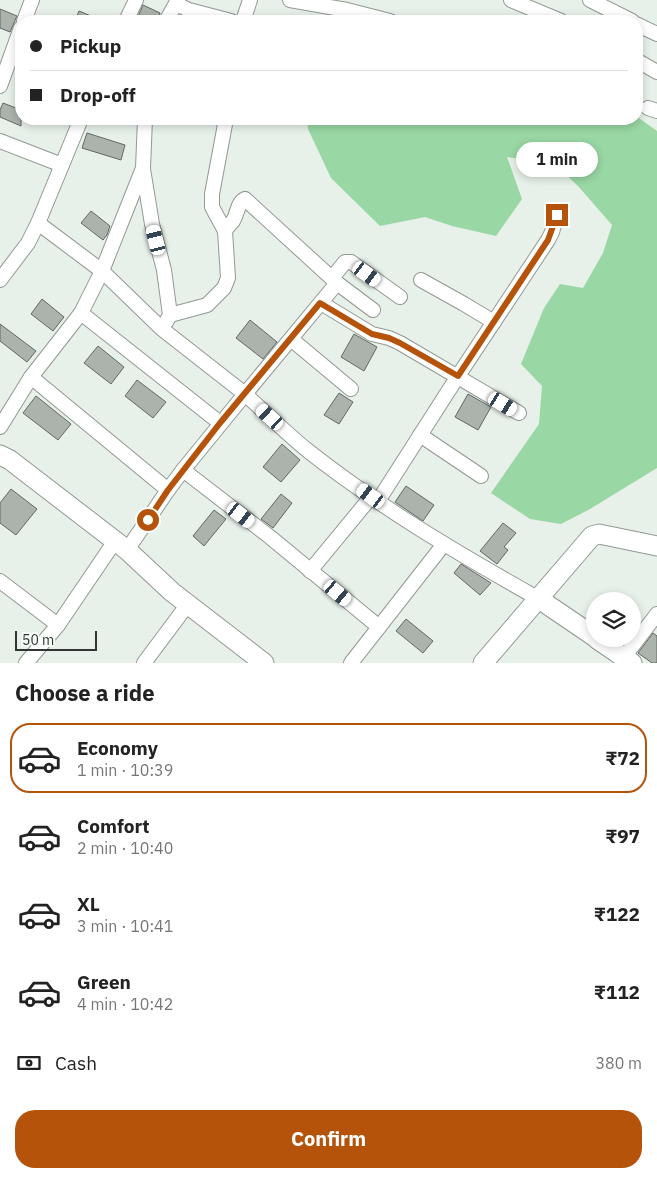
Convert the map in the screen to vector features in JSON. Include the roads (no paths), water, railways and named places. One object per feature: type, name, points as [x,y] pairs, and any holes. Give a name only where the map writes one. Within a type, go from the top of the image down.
[{"type":"street","points":[[26,15],[32,0]]},
{"type":"street","points":[[129,15],[136,0]]},
{"type":"street","points":[[245,15],[250,0]]},
{"type":"street","points":[[290,0],[367,15]]},
{"type":"street","points":[[511,0],[538,5],[553,15]]},
{"type":"street","points":[[590,0],[620,15]]},
{"type":"street","points":[[169,15],[177,2],[189,10],[208,15]]},
{"type":"street","points":[[643,27],[657,34]]},
{"type":"street","points":[[1,80],[15,44]]},
{"type":"street","points":[[643,64],[657,72]]},
{"type":"street","points":[[0,280],[28,243],[79,125]]},
{"type":"street","points":[[146,125],[143,168],[152,224],[164,270],[170,315],[162,329]]},
{"type":"street","points":[[170,315],[207,305],[224,288],[228,278],[225,231],[212,207],[212,194],[225,125]]},
{"type":"street","points":[[0,141],[62,165]]},
{"type":"street","points":[[0,427],[32,377],[81,313],[102,272],[143,168]]},
{"type":"street","points":[[225,231],[234,220],[240,203],[246,200],[335,280],[373,310]]},
{"type":"street","points":[[310,571],[374,499],[420,436],[548,240],[557,215]]},
{"type":"street","points":[[38,223],[102,272],[162,329],[245,394],[307,450],[374,499],[444,544],[539,599],[586,631]]},
{"type":"street","points":[[26,663],[168,490],[220,423],[320,303],[345,262],[351,262],[400,297]]},
{"type":"street","points":[[421,280],[494,322]]},
{"type":"street","points":[[320,303],[372,334],[400,343],[518,412]]},
{"type":"street","points":[[81,313],[220,423]]},
{"type":"street","points":[[291,339],[351,389]]},
{"type":"street","points":[[32,377],[168,490]]},
{"type":"street","points":[[420,436],[481,476]]},
{"type":"street","points":[[0,455],[10,460],[121,545],[172,592],[264,663]]},
{"type":"street","points":[[183,470],[270,537],[379,627]]},
{"type":"street","points":[[483,663],[592,536],[599,534],[657,546]]},
{"type":"street","points":[[351,663],[444,544]]},
{"type":"street","points":[[0,581],[58,625]]},
{"type":"street","points":[[144,663],[188,604]]},
{"type":"street","points":[[609,647],[628,660],[657,614]]}]
